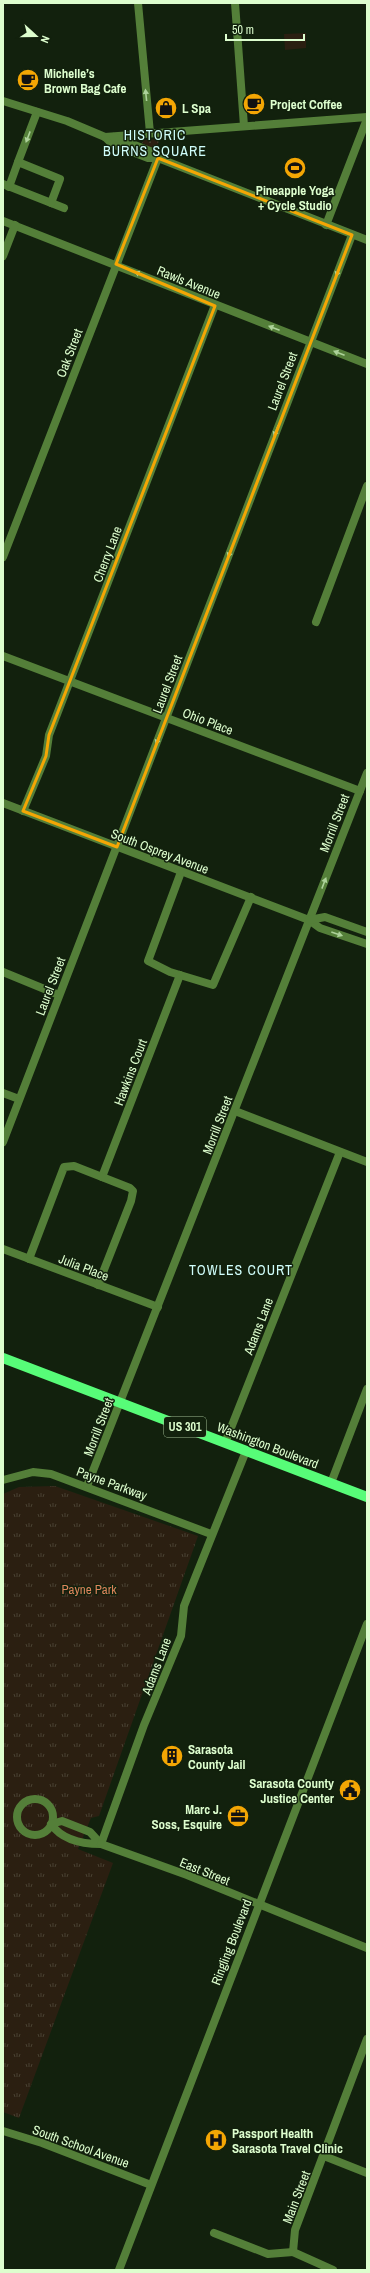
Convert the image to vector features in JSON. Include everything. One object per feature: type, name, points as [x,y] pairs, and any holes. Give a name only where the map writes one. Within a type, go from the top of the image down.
[{"type":"main road","name":"Washington Boulevard","points":[[3,1358],[367,1497]]},
{"type":"street","points":[[138,3],[150,133]]},
{"type":"street","points":[[235,3],[244,126]]},
{"type":"street","points":[[3,101],[108,137],[367,118],[326,225]]},
{"type":"street","points":[[37,112],[18,162],[6,185],[64,208]]},
{"type":"street","points":[[108,137],[112,144],[148,158],[158,158],[367,240]]},
{"type":"street","name":"Oak Street","points":[[3,557],[158,158]]},
{"type":"street","points":[[18,162],[60,179],[51,203]]},
{"type":"street","name":"Rawls Avenue","points":[[3,221],[116,264],[215,306],[367,364]]},
{"type":"street","points":[[3,256],[15,225]]},
{"type":"street","name":"Laurel Street","points":[[3,1142],[352,235]]},
{"type":"street","name":"Cherry Lane","points":[[23,811],[46,756],[49,735],[215,306]]},
{"type":"street","points":[[316,622],[367,486]]},
{"type":"street","name":"Ohio Place","points":[[3,656],[360,791]]},
{"type":"street","name":"Morrill Street","points":[[87,1486],[367,773]]},
{"type":"street","name":"South Osprey Avenue","points":[[3,803],[309,920],[320,928],[367,944]]},
{"type":"street","points":[[181,872],[148,960],[180,975],[213,985],[216,982],[250,897]]},
{"type":"street","name":"South Osprey Avenue","points":[[309,920],[324,917],[367,932]]},
{"type":"street","points":[[3,972],[60,994]]},
{"type":"street","name":"Hawkins Court","points":[[102,1177],[180,975]]},
{"type":"street","points":[[3,1093],[20,1099]]},
{"type":"street","points":[[235,1111],[367,1162]]},
{"type":"street","name":"Adams Lane","points":[[226,1443],[340,1152]]},
{"type":"street","points":[[28,1259],[64,1167],[74,1166],[132,1189],[134,1194],[98,1285]]},
{"type":"street","name":"Julia Place","points":[[3,1249],[158,1307]]},
{"type":"street","points":[[331,1483],[367,1389]]},
{"type":"street","name":"Adams Lane","points":[[101,1844],[144,1725],[180,1636],[184,1606],[211,1534],[246,1451]]},
{"type":"street","name":"Payne Parkway","points":[[3,1480],[33,1472],[51,1474],[87,1486],[211,1534]]},
{"type":"street","name":"Ringling Boulevard","points":[[119,2270],[367,1624]]},
{"type":"street","points":[[33,1799],[45,1802],[52,1812],[51,1824],[48,1829],[37,1834],[25,1832],[18,1823],[19,1808],[27,1800],[33,1799]]},
{"type":"street","name":"East Street","points":[[101,1844],[90,1832],[62,1821],[51,1824],[57,1833],[86,1844],[101,1844],[187,1875],[367,1948]]},
{"type":"street","name":"Main Street","points":[[293,2252],[295,2230],[367,2039]]},
{"type":"street","name":"South School Avenue","points":[[3,2131],[42,2143],[151,2185]]},
{"type":"street","points":[[324,2156],[367,2173]]},
{"type":"street","points":[[214,2233],[268,2254],[293,2252],[333,2270]]},
{"type":"highlighted area","points":[[158,158],[352,235],[117,847],[23,811],[46,756],[49,735],[215,306],[116,264]]},
{"type":"green space","points":[[306,33],[306,48],[285,50],[284,34]]},
{"type":"green space","points":[[159,139],[157,150],[142,143],[144,140]]},
{"type":"green space","name":"Payne Park","points":[[55,1486],[198,1536],[99,1816],[91,1818],[78,1849],[113,1863],[19,2118],[3,2112],[3,1494],[19,1487]]},
{"type":"place","name":"Michelle’s Brown Bag Cafe","points":[[28,80]]},
{"type":"place","name":"Project Coffee","points":[[254,104]]},
{"type":"place","name":"L Spa","points":[[166,108]]},
{"type":"place","name":"Pineapple Yoga + Cycle Studio","points":[[295,168]]},
{"type":"place","name":"Sarasota County Jail","points":[[172,1756]]},
{"type":"place","name":"Sarasota County Justice Center","points":[[350,1790]]},
{"type":"place","name":"Marc J. Soss, Esquire","points":[[238,1816]]},
{"type":"place","name":"Passport Health Sarasota Travel Clinic","points":[[216,2140]]},
{"type":"district","name":"HISTORIC BURNS SQUARE","points":[[155,144]]},
{"type":"district","name":"TOWLES COURT","points":[[241,1270]]}]
